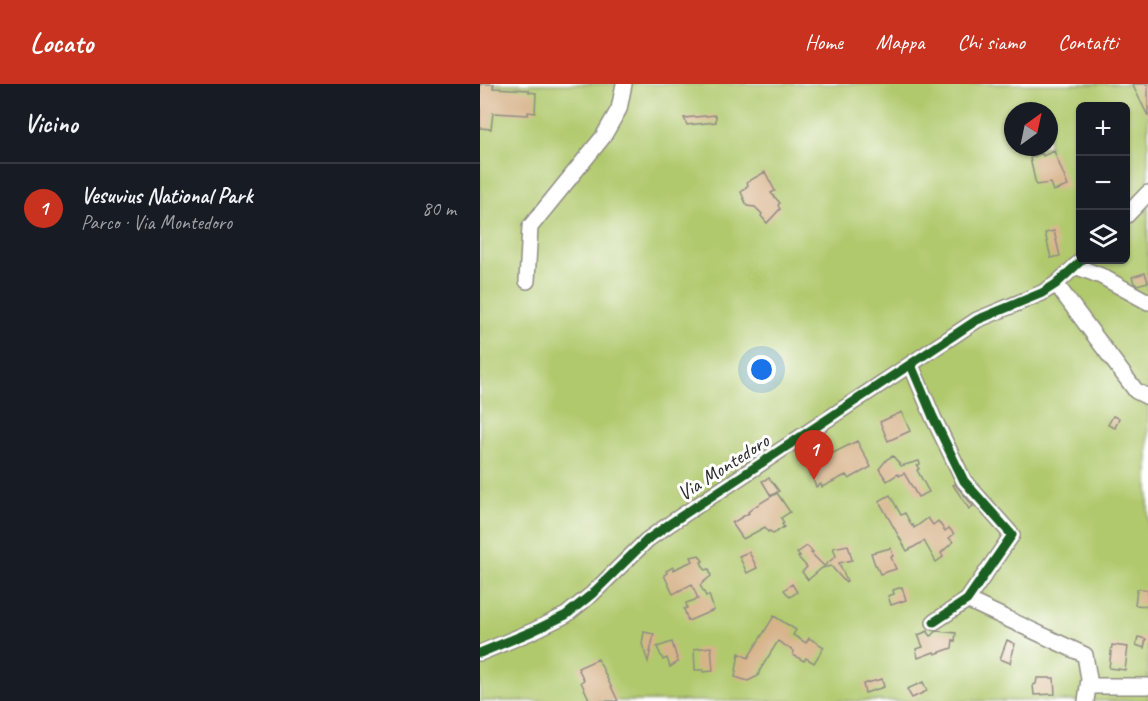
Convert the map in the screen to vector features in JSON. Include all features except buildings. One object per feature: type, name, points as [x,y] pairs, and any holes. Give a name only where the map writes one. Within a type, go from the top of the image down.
[{"type":"street","points":[[526,280],[530,227],[603,136],[619,109],[624,84]]},
{"type":"street","points":[[1130,211],[1148,193]]},
{"type":"street","name":"Via Montedoro","points":[[480,653],[566,615],[592,594],[647,540],[671,523],[977,320],[1042,293],[1056,284],[1077,264]]},
{"type":"street","points":[[1080,264],[1148,302]]},
{"type":"street","points":[[1056,284],[1136,391],[1148,397]]},
{"type":"street","points":[[910,365],[964,481],[1012,535],[968,600],[934,622]]},
{"type":"street","points":[[968,600],[1085,655],[1089,679],[1087,693],[1148,686]]},
{"type":"green space","points":[[480,84],[1148,84],[1148,701],[480,701]]},
{"type":"cycle path","points":[[480,653],[566,615],[592,594],[647,540],[671,523],[977,320],[1042,293],[1056,284],[1078,264]]},
{"type":"cycle path","points":[[911,365],[964,481],[1012,535],[967,600],[934,622]]},
{"type":"place","name":"Vesuvius National Park","points":[[814,480]]}]
